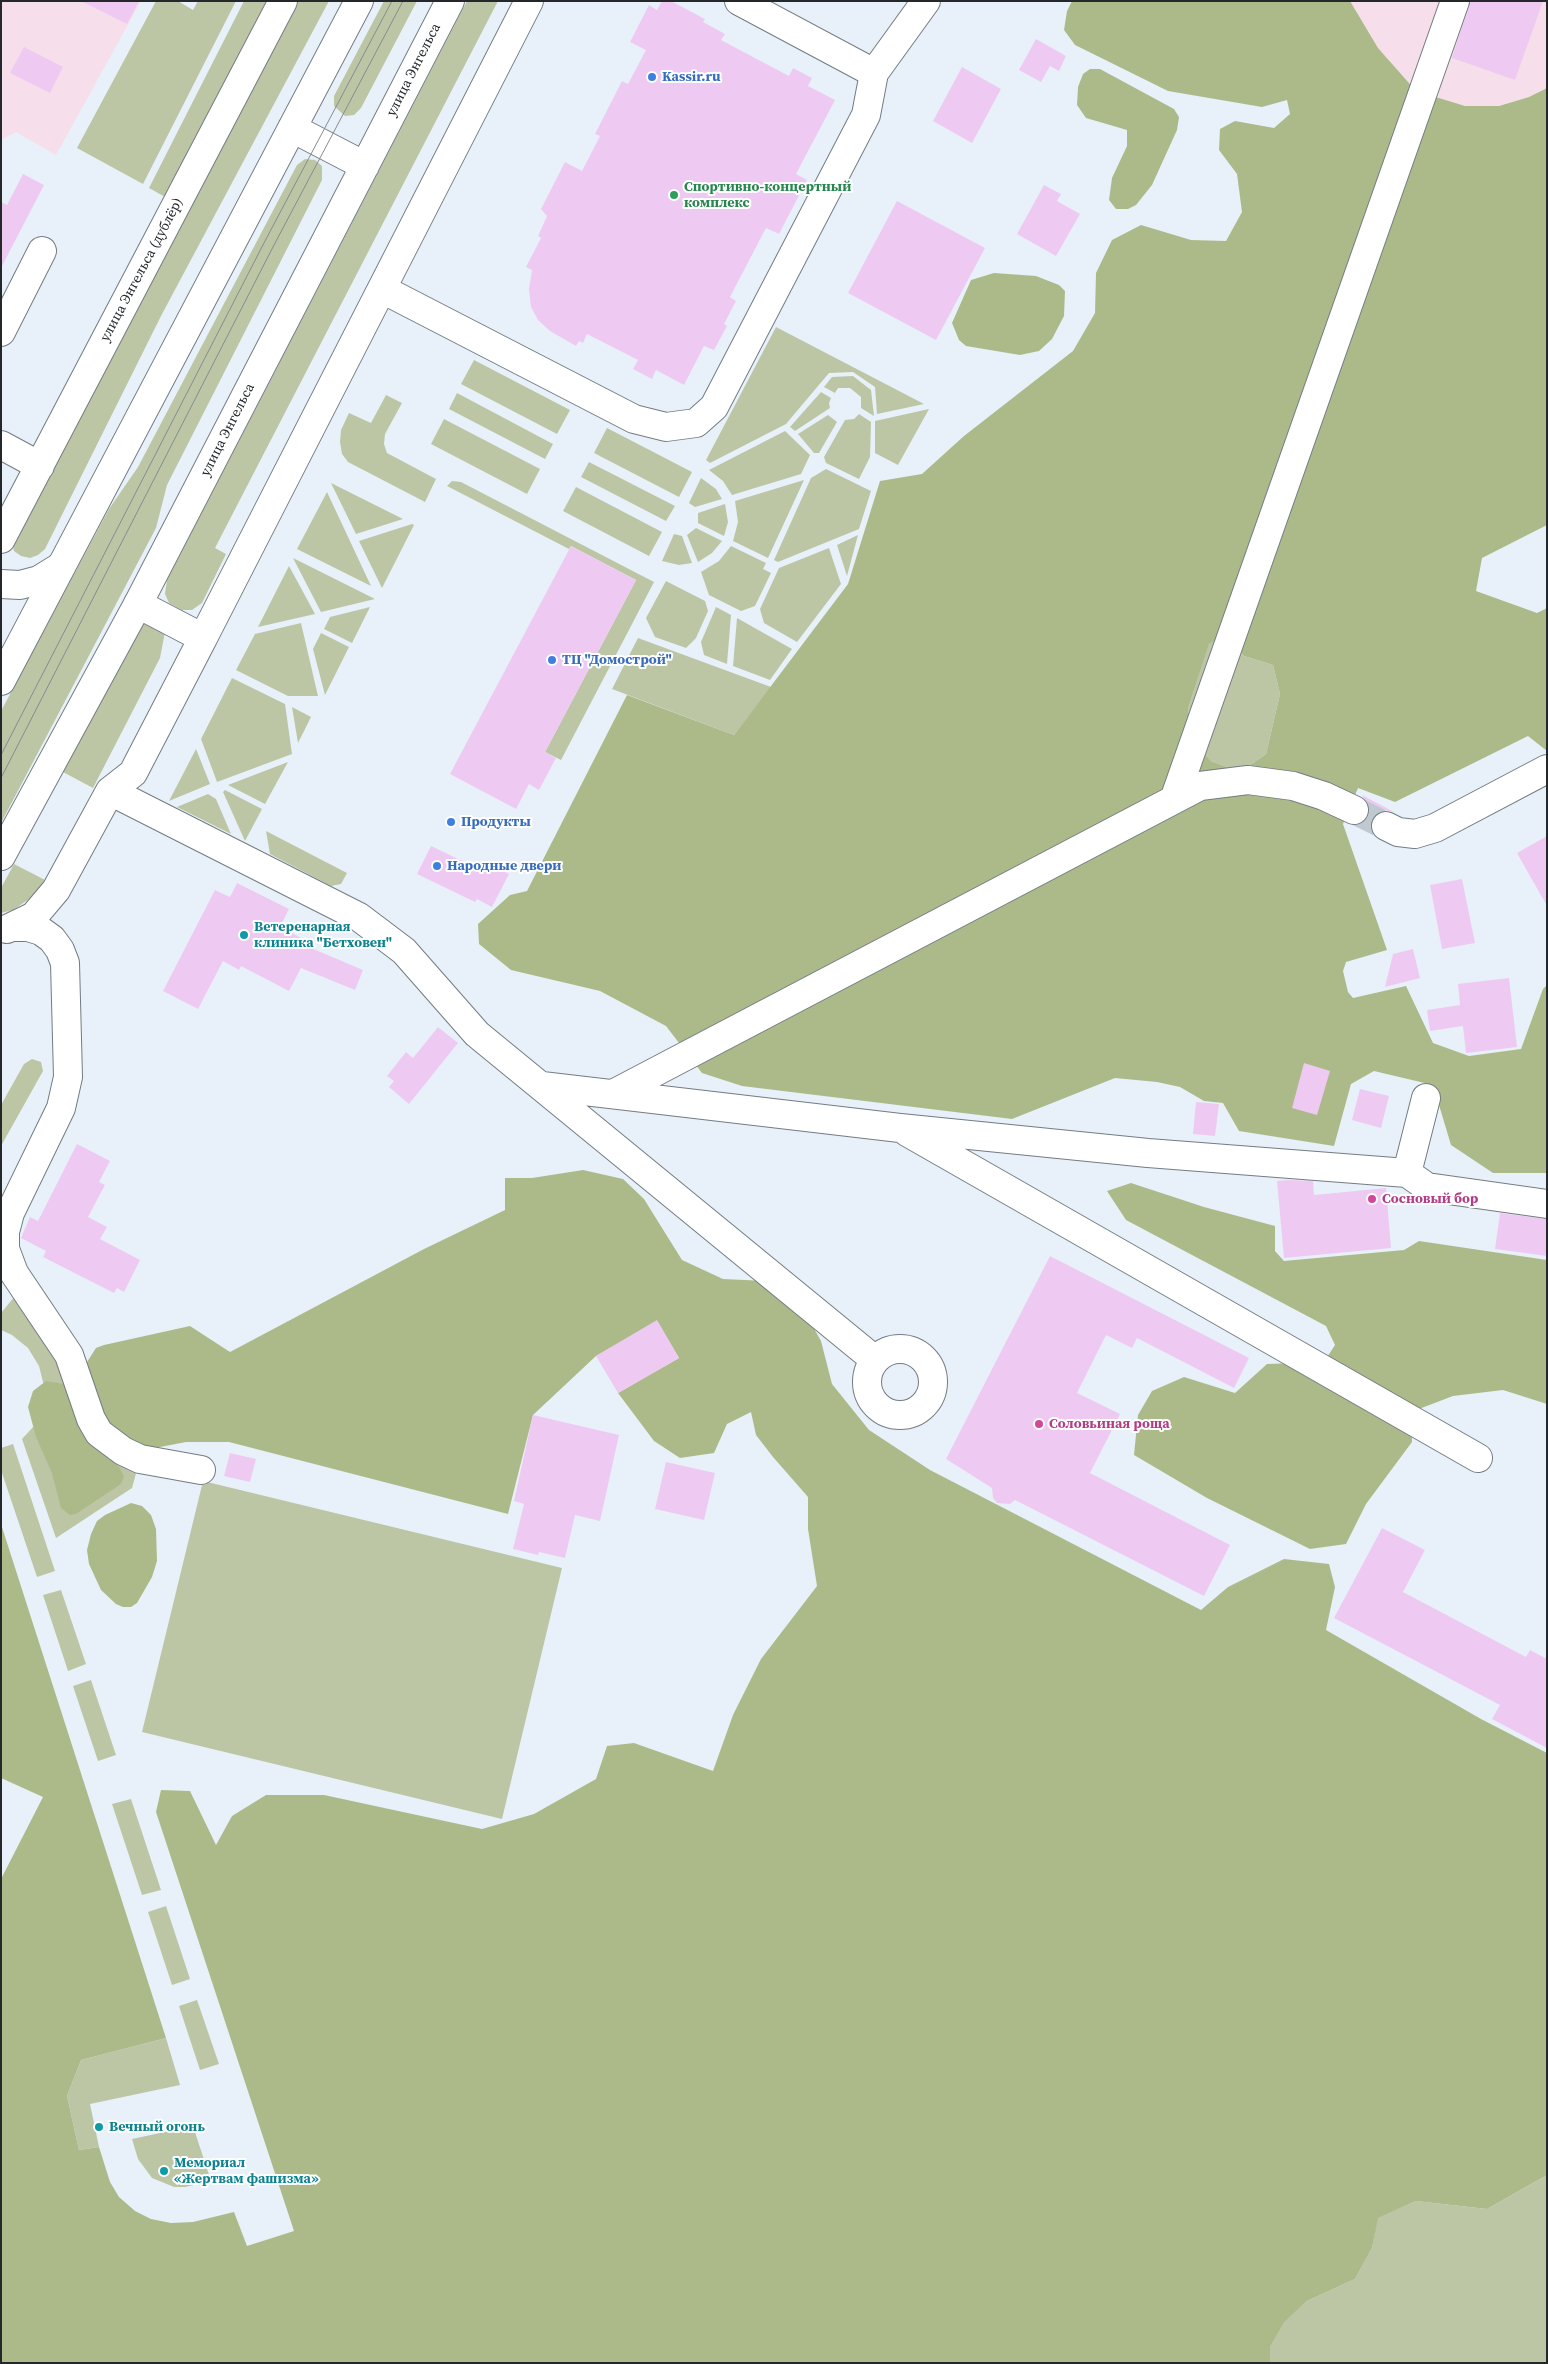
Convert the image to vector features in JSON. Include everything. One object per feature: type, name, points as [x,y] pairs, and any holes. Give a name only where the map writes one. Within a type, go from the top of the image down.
[{"type":"main road","name":"улица Энгельса (дублёр)","points":[[1,539],[283,1]]},
{"type":"main road","points":[[1,681],[359,1]]},
{"type":"main road","name":"улица Энгельса","points":[[1,856],[138,604],[450,1]]},
{"type":"main road","points":[[8,929],[34,916],[56,890],[110,791],[133,772],[529,1]]},
{"type":"main road","points":[[739,1],[874,73]]},
{"type":"main road","points":[[382,289],[634,419],[666,427],[696,423],[714,407],[866,115],[874,73],[926,1]]},
{"type":"main road","points":[[1175,797],[1455,1]]},
{"type":"main road","points":[[292,128],[365,166]]},
{"type":"main road","points":[[1,332],[42,251]]},
{"type":"main road","points":[[1,445],[40,466]]},
{"type":"main road","points":[[1,584],[20,585],[29,583],[39,580],[60,567]]},
{"type":"main road","points":[[138,604],[203,638]]},
{"type":"main road","points":[[1386,826],[1398,832],[1415,834],[1436,828],[1547,769]]},
{"type":"main road","points":[[615,1093],[1175,797],[1200,786],[1248,780],[1293,786],[1324,796],[1354,810]]},
{"type":"main road","points":[[110,791],[359,917],[404,952],[477,1034],[875,1360]]},
{"type":"main road","points":[[8,929],[28,927],[41,931],[52,939],[60,950],[65,963],[68,1077],[61,1108],[10,1213],[5,1232],[5,1249],[14,1274],[69,1355],[90,1420],[99,1433],[123,1451],[140,1459],[201,1470]]},
{"type":"main road","points":[[542,1086],[615,1093],[900,1128],[1148,1153],[1408,1173],[1427,1187],[1547,1204]]},
{"type":"main road","points":[[1408,1173],[1426,1098]]},
{"type":"main road","points":[[900,1128],[1478,1458]]},
{"type":"shaded area","points":[[1,1],[141,1],[56,155],[16,132],[1,140]]},
{"type":"shaded area","points":[[1350,1],[1547,1],[1547,88],[1529,97],[1499,106],[1465,106],[1416,91],[1378,48]]},
{"type":"green space","points":[[156,1],[178,1],[193,10],[198,1],[236,1],[143,184],[77,148]]},
{"type":"green space","points":[[244,1],[277,1],[174,202],[149,188]]},
{"type":"green space","points":[[287,1],[329,1],[161,316],[45,549],[38,555],[30,558],[21,556],[14,551],[12,543]]},
{"type":"green space","points":[[384,1],[417,1],[361,108],[354,115],[345,116],[334,106],[334,96]]},
{"type":"green space","points":[[467,1],[498,1],[215,548],[226,554],[202,603],[192,610],[182,610],[169,603],[165,594],[167,580]]},
{"type":"green space","points":[[1072,1],[1350,1],[1378,48],[1416,91],[1465,106],[1499,106],[1529,97],[1547,88],[1547,525],[1482,558],[1476,591],[1537,613],[1547,608],[1547,751],[1528,736],[1395,802],[1358,788],[1343,824],[1387,950],[1346,962],[1343,971],[1348,992],[1353,998],[1406,986],[1433,1043],[1469,1056],[1521,1049],[1543,989],[1547,985],[1547,1173],[1493,1173],[1451,1145],[1433,1085],[1374,1071],[1351,1084],[1334,1146],[1239,1131],[1223,1103],[1204,1101],[1180,1087],[1157,1082],[1115,1078],[1012,1119],[742,1086],[702,1073],[666,1026],[600,991],[511,970],[479,944],[478,924],[510,895],[527,891],[627,695],[734,735],[848,584],[880,481],[922,474],[964,436],[1073,351],[1095,313],[1096,273],[1112,240],[1141,225],[1191,240],[1226,241],[1242,212],[1237,174],[1219,150],[1220,129],[1235,121],[1274,128],[1290,114],[1287,100],[1262,107],[1168,91],[1075,45],[1064,30],[1067,11]],"holes":[[[1224,635],[1244,656],[1273,665],[1280,694],[1266,754],[1240,772],[1211,761],[1191,738],[1188,709],[1209,644]]]},
{"type":"green space","points":[[1090,69],[1100,69],[1174,109],[1179,117],[1177,130],[1152,185],[1136,205],[1128,209],[1116,209],[1109,200],[1112,178],[1127,146],[1127,130],[1086,118],[1077,105],[1078,87],[1083,74]]},
{"type":"green space","points":[[305,159],[315,160],[322,166],[322,180],[167,485],[156,528],[1,823],[1,711],[109,509],[138,467],[297,165]]},
{"type":"green space","points":[[994,273],[1036,276],[1059,285],[1065,291],[1064,316],[1052,339],[1039,351],[1020,355],[966,346],[959,340],[952,323],[971,280]]},
{"type":"green space","points":[[776,327],[924,404],[877,414],[875,387],[853,372],[829,373],[786,424],[710,463],[706,460]]},
{"type":"green space","points":[[474,360],[570,410],[557,434],[461,384]]},
{"type":"green space","points":[[853,376],[871,390],[874,416],[861,408],[861,397],[850,388],[838,388],[835,393],[824,387],[832,377]]},
{"type":"green space","points":[[821,392],[831,398],[830,408],[795,431],[790,427]]},
{"type":"green space","points":[[457,393],[553,444],[545,459],[449,409]]},
{"type":"green space","points":[[386,395],[402,403],[385,434],[384,444],[387,453],[436,479],[425,502],[348,462],[342,454],[341,430],[349,413],[371,423]]},
{"type":"green space","points":[[929,409],[898,465],[875,453],[875,421]]},
{"type":"green space","points":[[859,414],[871,422],[870,457],[859,479],[826,463],[824,457],[845,420],[854,419]]},
{"type":"green space","points":[[828,415],[837,422],[819,453],[814,453],[798,434]]},
{"type":"green space","points":[[444,419],[540,469],[527,494],[431,444]]},
{"type":"green space","points":[[607,428],[692,472],[679,497],[594,453]]},
{"type":"green space","points":[[785,431],[810,455],[801,474],[732,495],[723,481],[709,470]]},
{"type":"green space","points":[[589,462],[675,506],[666,521],[581,477]]},
{"type":"green space","points":[[826,469],[871,491],[859,529],[778,562],[774,560],[811,478]]},
{"type":"green space","points":[[701,478],[716,489],[722,499],[695,507],[689,503]]},
{"type":"green space","points":[[804,480],[768,558],[733,541],[738,522],[735,501]]},
{"type":"green space","points":[[452,481],[461,482],[654,582],[561,760],[545,752],[636,580],[571,546],[569,549],[447,486]]},
{"type":"green space","points":[[331,483],[403,519],[356,534]]},
{"type":"green space","points":[[576,487],[662,532],[649,556],[563,511]]},
{"type":"green space","points":[[327,492],[371,586],[297,549]]},
{"type":"green space","points":[[725,504],[728,522],[724,536],[698,523],[698,513]]},
{"type":"green space","points":[[412,524],[414,525],[382,588],[359,541]]},
{"type":"green space","points":[[696,528],[722,541],[712,553],[698,562],[687,535]]},
{"type":"green space","points":[[674,534],[682,536],[692,563],[679,565],[662,561]]},
{"type":"green space","points":[[858,535],[847,576],[837,545]]},
{"type":"green space","points":[[731,546],[766,563],[763,569],[771,573],[755,606],[741,611],[709,595],[701,572],[719,561]]},
{"type":"green space","points":[[829,548],[841,584],[797,642],[764,623],[760,609],[779,568]]},
{"type":"green space","points":[[293,558],[375,599],[321,612]]},
{"type":"green space","points":[[289,566],[315,614],[258,627]]},
{"type":"green space","points":[[666,581],[705,601],[708,611],[696,638],[686,648],[655,637],[646,618]]},
{"type":"green space","points":[[370,607],[352,643],[324,629],[330,617]]},
{"type":"green space","points":[[716,607],[731,615],[727,664],[704,655],[701,642]]},
{"type":"green space","points":[[737,618],[792,649],[770,680],[733,666]]},
{"type":"green space","points":[[144,619],[165,632],[160,658],[93,788],[63,772]]},
{"type":"green space","points":[[301,623],[318,696],[288,696],[236,670],[255,634]]},
{"type":"green space","points":[[321,633],[349,647],[325,695],[313,649]]},
{"type":"green space","points":[[1224,634],[1244,656],[1273,665],[1280,694],[1266,754],[1240,772],[1211,761],[1191,738],[1188,709],[1209,643]]},
{"type":"green space","points":[[638,638],[771,687],[734,735],[612,689]]},
{"type":"green space","points":[[232,678],[285,704],[292,754],[217,782],[201,739]]},
{"type":"green space","points":[[292,707],[311,717],[298,743]]},
{"type":"green space","points":[[196,749],[210,784],[169,801]]},
{"type":"green space","points":[[288,762],[265,804],[228,785]]},
{"type":"green space","points":[[225,790],[262,809],[245,841],[223,792]]},
{"type":"green space","points":[[208,794],[216,799],[231,834],[177,807]]},
{"type":"green space","points":[[266,831],[347,873],[341,884],[331,886],[270,854]]},
{"type":"green space","points":[[14,864],[45,880],[32,897],[13,910],[1,913],[1,888]]},
{"type":"green space","points":[[32,1059],[41,1062],[43,1071],[1,1146],[1,1105],[24,1064]]},
{"type":"green space","points":[[583,1170],[623,1179],[644,1199],[682,1260],[723,1279],[766,1281],[798,1300],[821,1341],[832,1384],[869,1430],[930,1470],[1201,1610],[1228,1587],[1284,1559],[1329,1564],[1335,1587],[1326,1630],[1481,1719],[1547,1753],[1547,2175],[1487,2209],[1416,2201],[1378,2218],[1372,2248],[1355,2279],[1307,2301],[1284,2322],[1270,2347],[1270,2363],[1,2363],[1,1879],[43,1797],[1,1778],[1,1524],[166,2038],[81,2060],[67,2096],[79,2150],[99,2147],[110,2182],[119,2197],[135,2211],[151,2219],[171,2223],[193,2222],[234,2212],[247,2246],[294,2231],[156,1812],[161,1790],[190,1791],[216,1845],[232,1816],[266,1795],[324,1795],[482,1829],[534,1814],[596,1779],[607,1746],[634,1743],[713,1771],[733,1715],[761,1659],[817,1586],[808,1529],[808,1497],[756,1435],[751,1412],[727,1424],[714,1453],[680,1458],[654,1441],[618,1393],[679,1358],[657,1321],[596,1356],[533,1415],[508,1514],[229,1442],[186,1442],[155,1448],[131,1444],[110,1433],[86,1370],[87,1362],[96,1348],[190,1326],[230,1352],[424,1249],[505,1210],[505,1178],[532,1178]]},
{"type":"green space","points":[[1131,1183],[1204,1207],[1275,1226],[1275,1251],[1284,1261],[1404,1250],[1419,1241],[1547,1260],[1547,1404],[1503,1390],[1453,1396],[1411,1412],[1412,1442],[1366,1504],[1346,1544],[1310,1549],[1207,1498],[1134,1455],[1138,1415],[1152,1391],[1184,1377],[1235,1393],[1267,1364],[1324,1362],[1335,1345],[1326,1326],[1126,1220],[1107,1191]]},
{"type":"green space","points":[[15,1296],[140,1459],[132,1488],[56,1538],[22,1439],[34,1426],[44,1386],[39,1366],[28,1348],[12,1335],[1,1330],[1,1313]]},
{"type":"green space","points":[[46,1381],[64,1384],[77,1397],[89,1432],[119,1467],[124,1476],[121,1484],[76,1514],[70,1515],[61,1508],[52,1473],[36,1437],[28,1407],[33,1391]]},
{"type":"green space","points":[[13,1444],[55,1571],[37,1577],[1,1470],[1,1448]]},
{"type":"green space","points":[[203,1481],[562,1568],[502,1819],[142,1732]]},
{"type":"green space","points":[[131,1503],[142,1506],[151,1515],[156,1529],[157,1561],[152,1577],[137,1603],[131,1607],[123,1607],[116,1604],[101,1590],[89,1564],[87,1550],[97,1521],[105,1515]]},
{"type":"green space","points":[[61,1590],[86,1664],[68,1671],[43,1595]]},
{"type":"green space","points":[[91,1680],[116,1755],[98,1761],[73,1686]]},
{"type":"green space","points":[[131,1799],[161,1890],[142,1895],[112,1804]]},
{"type":"green space","points":[[166,1906],[190,1979],[172,1985],[148,1912]]},
{"type":"green space","points":[[197,2000],[219,2064],[200,2070],[179,2006]]},
{"type":"green space","points":[[166,2038],[180,2085],[90,2104],[99,2147],[79,2150],[67,2096],[81,2060]]},
{"type":"green space","points":[[193,2126],[211,2181],[185,2187],[174,2187],[152,2178],[138,2159],[132,2139]]},
{"type":"green space","points":[[1547,2175],[1547,2363],[1270,2363],[1270,2347],[1283,2322],[1307,2301],[1355,2279],[1372,2248],[1377,2218],[1416,2201],[1487,2209]]},
{"type":"building","points":[[81,1],[139,1],[127,24]]},
{"type":"building","name":"Спортивно-концертный комплекс","points":[[662,1],[671,1],[705,19],[703,22],[725,34],[721,40],[789,76],[793,68],[812,78],[808,86],[835,100],[796,174],[807,180],[779,234],[766,228],[730,297],[736,301],[724,324],[727,326],[714,350],[704,346],[684,385],[656,370],[652,379],[633,369],[638,360],[587,334],[583,343],[579,341],[576,346],[550,331],[538,320],[531,307],[529,289],[532,270],[526,267],[541,238],[538,236],[547,216],[541,209],[565,162],[582,171],[600,136],[595,134],[622,81],[628,84],[646,50],[630,42],[649,5],[657,10]]},
{"type":"building","points":[[1470,1],[1543,1],[1515,80],[1452,58]]},
{"type":"building","points":[[1036,39],[1066,56],[1059,71],[1050,66],[1041,82],[1019,70]]},
{"type":"building","points":[[24,47],[63,67],[50,93],[10,73]]},
{"type":"building","points":[[962,67],[1001,89],[972,143],[933,121]]},
{"type":"building","points":[[23,174],[44,185],[1,268],[1,202],[7,205]]},
{"type":"building","points":[[1044,185],[1061,194],[1057,201],[1080,214],[1056,256],[1017,234]]},
{"type":"building","points":[[897,201],[985,248],[936,340],[848,293]]},
{"type":"building","name":"ТЦ \"Домострой\"","points":[[571,546],[636,580],[545,752],[556,758],[539,790],[529,784],[516,809],[450,774]]},
{"type":"building","points":[[1362,795],[1394,812],[1385,810],[1377,813],[1371,821],[1366,819],[1369,808]]},
{"type":"building","points":[[1547,836],[1547,906],[1517,853]]},
{"type":"building","points":[[431,846],[485,872],[489,864],[509,874],[492,907],[477,899],[475,902],[417,874]]},
{"type":"building","points":[[1462,879],[1475,943],[1442,949],[1430,885]]},
{"type":"building","points":[[237,883],[289,909],[280,927],[313,944],[311,948],[363,970],[355,990],[301,968],[289,991],[241,966],[239,970],[223,961],[198,1009],[163,991],[215,890],[230,897]]},
{"type":"building","points":[[1413,949],[1420,978],[1385,987],[1393,954]]},
{"type":"building","points":[[1509,978],[1517,1047],[1466,1053],[1463,1026],[1430,1031],[1427,1010],[1460,1005],[1458,984]]},
{"type":"building","points":[[438,1027],[458,1043],[409,1104],[389,1087],[394,1081],[387,1076],[406,1052],[413,1058]]},
{"type":"building","points":[[1304,1063],[1330,1071],[1317,1115],[1292,1108]]},
{"type":"building","points":[[1360,1089],[1389,1096],[1381,1128],[1352,1120]]},
{"type":"building","points":[[1196,1102],[1219,1104],[1215,1136],[1193,1134]]},
{"type":"building","points":[[77,1144],[110,1161],[99,1182],[105,1185],[88,1217],[107,1227],[100,1239],[140,1260],[124,1292],[117,1288],[114,1293],[43,1257],[46,1251],[21,1238],[30,1217],[38,1221]]},
{"type":"building","points":[[1277,1181],[1313,1181],[1314,1195],[1386,1188],[1391,1248],[1284,1258]]},
{"type":"building","points":[[1500,1213],[1547,1219],[1547,1256],[1495,1249]]},
{"type":"building","name":"Соловьиная роща","points":[[1050,1256],[1249,1358],[1234,1388],[1137,1338],[1132,1348],[1106,1335],[1077,1393],[1120,1414],[1090,1473],[1230,1545],[1204,1596],[1015,1500],[1010,1504],[997,1503],[993,1498],[992,1488],[946,1459]]},
{"type":"building","points":[[657,1320],[679,1358],[618,1393],[596,1356]]},
{"type":"building","points":[[533,1415],[619,1435],[600,1521],[575,1515],[565,1558],[539,1552],[538,1555],[513,1549],[524,1504],[514,1501]]},
{"type":"building","points":[[230,1453],[256,1459],[250,1482],[224,1476]]},
{"type":"building","points":[[666,1462],[715,1473],[704,1520],[655,1509]]},
{"type":"building","points":[[1382,1528],[1425,1550],[1403,1592],[1526,1657],[1530,1650],[1547,1659],[1547,1748],[1492,1719],[1500,1705],[1334,1618]]},
{"type":"tunnel","points":[[1354,810],[1386,826]]},
{"type":"tram line","points":[[1,755],[265,241],[392,1]]},
{"type":"tram line","points":[[1,778],[274,245],[403,1]]},
{"type":"place","name":"Kassir.ru","points":[[652,77]]},
{"type":"place","name":"Спортивно-концертный комплекс","points":[[674,195]]},
{"type":"place","name":"ТЦ \"Домострой\"","points":[[552,660]]},
{"type":"place","name":"Продукты","points":[[451,822]]},
{"type":"place","name":"Народные двери","points":[[437,866]]},
{"type":"place","name":"Ветеренарная клиника \"Бетховен\"","points":[[244,935]]},
{"type":"place","name":"Сосновый бор","points":[[1372,1199]]},
{"type":"place","name":"Соловьиная роща","points":[[1039,1424]]},
{"type":"place","name":"Вечный огонь","points":[[99,2127]]},
{"type":"place","name":"Мемориал «Жертвам фашизма»","points":[[164,2171]]}]
